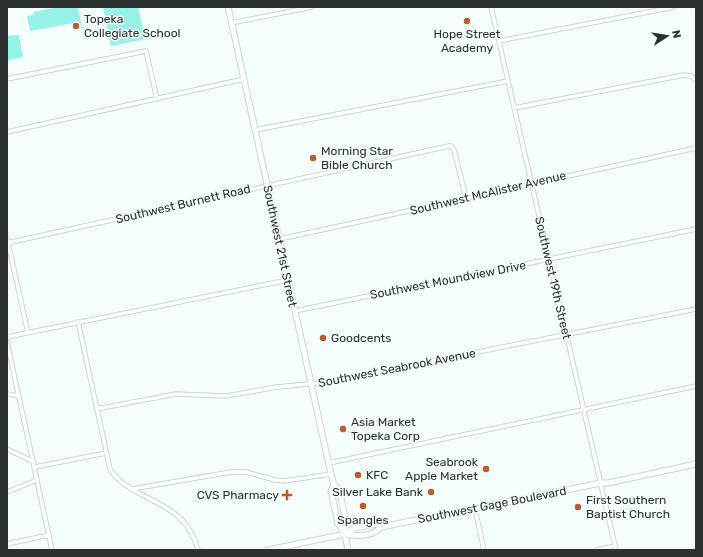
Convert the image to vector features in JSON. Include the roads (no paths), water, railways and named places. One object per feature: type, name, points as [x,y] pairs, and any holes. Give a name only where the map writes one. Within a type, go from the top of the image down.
[{"type":"main road","name":"Southwest 21st Street","points":[[228,7],[328,463],[334,485],[339,489],[346,522],[345,534],[348,550]]},
{"type":"main road","name":"Southwest Gage Boulevard","points":[[268,550],[345,534],[355,528],[375,524],[381,527],[601,483],[608,483],[696,464]]},
{"type":"main road","name":"Southwest Gage Boulevard","points":[[345,534],[356,536],[377,532],[381,527]]},
{"type":"street","points":[[232,23],[312,7]]},
{"type":"street","name":"Southwest 19th Street","points":[[491,7],[615,548]]},
{"type":"street","points":[[499,41],[674,7]]},
{"type":"street","points":[[7,79],[146,51],[157,99]]},
{"type":"street","points":[[514,108],[684,74],[691,76],[696,80]]},
{"type":"street","points":[[7,132],[244,80]]},
{"type":"street","points":[[255,130],[508,81]]},
{"type":"street","name":"Southwest Burnett Road","points":[[8,243],[449,146],[453,148],[466,198]]},
{"type":"street","name":"Southwest McAlister Avenue","points":[[280,239],[696,148]]},
{"type":"street","name":"Southwest Moundview Drive","points":[[295,311],[696,230]]},
{"type":"street","points":[[7,238],[28,333]]},
{"type":"street","points":[[7,337],[288,280]]},
{"type":"street","name":"Southwest Seabrook Avenue","points":[[96,409],[167,395],[186,393],[227,396],[284,386],[311,385],[696,309]]},
{"type":"street","points":[[78,322],[110,469],[119,481],[180,516],[190,530],[198,550]]},
{"type":"street","points":[[7,342],[52,550]]},
{"type":"street","points":[[328,463],[696,386]]},
{"type":"street","points":[[7,394],[19,396]]},
{"type":"street","points":[[7,449],[34,465],[106,453]]},
{"type":"street","points":[[132,489],[231,472],[246,472],[284,481],[331,474]]},
{"type":"street","points":[[7,492],[37,480]]},
{"type":"street","points":[[475,509],[484,550]]},
{"type":"street","points":[[7,544],[49,535]]},
{"type":"street","points":[[596,550],[615,548]]},
{"type":"place","name":"Hope Street Academy","points":[[467,21]]},
{"type":"place","name":"Topeka Collegiate School","points":[[76,26]]},
{"type":"place","name":"Morning Star Bible Church","points":[[313,158]]},
{"type":"place","name":"Goodcents","points":[[323,338]]},
{"type":"place","name":"Asia Market Topeka Corp","points":[[343,429]]},
{"type":"place","name":"Seabrook Apple Market","points":[[486,469]]},
{"type":"place","name":"KFC","points":[[358,475]]},
{"type":"place","name":"Silver Lake Bank","points":[[431,492]]},
{"type":"place","name":"CVS Pharmacy","points":[[287,495]]},
{"type":"place","name":"Spangles","points":[[363,506]]},
{"type":"place","name":"First Southern Baptist Church","points":[[578,507]]}]
